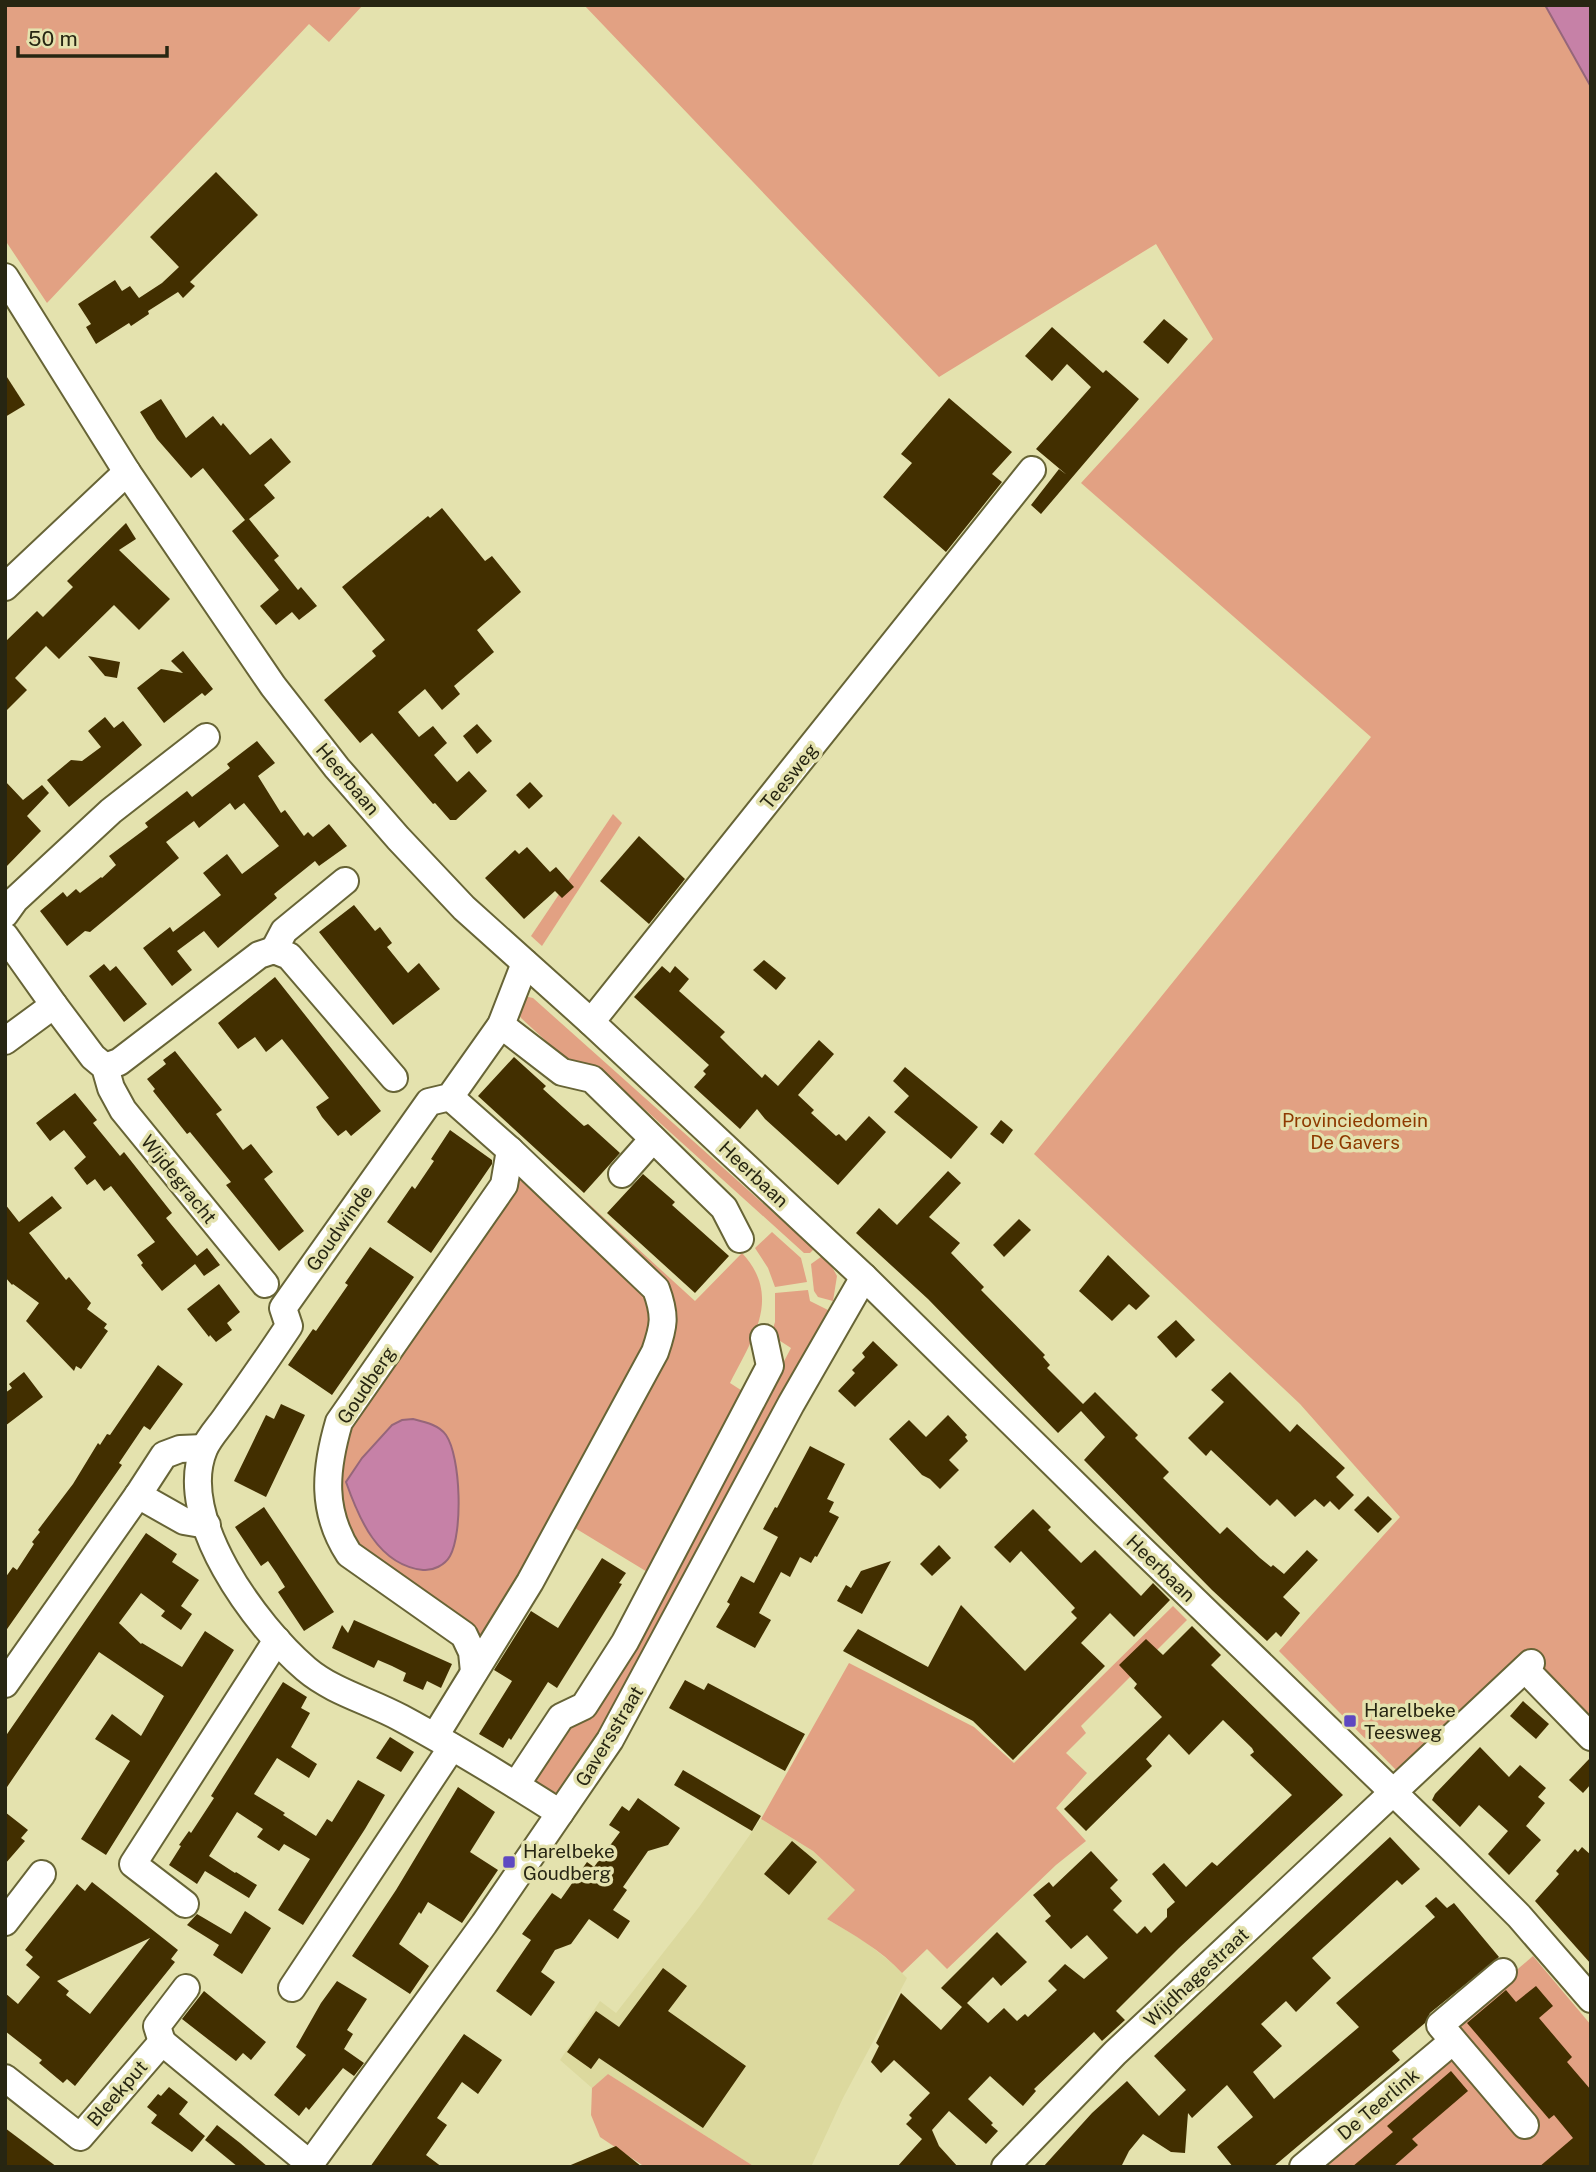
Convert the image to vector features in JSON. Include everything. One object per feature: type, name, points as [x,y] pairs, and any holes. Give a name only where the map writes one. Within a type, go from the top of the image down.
[{"type":"street","name":"Heerbaan","points":[[5,278],[127,472],[274,686],[337,768],[398,838],[464,908],[591,1022],[864,1277],[1519,1916],[1591,1999]]},
{"type":"street","name":"Teesweg","points":[[591,1022],[1032,470]]},
{"type":"street","points":[[5,587],[127,472]]},
{"type":"street","points":[[5,914],[15,900],[111,811],[206,737]]},
{"type":"street","points":[[274,950],[284,931],[345,881]]},
{"type":"street","name":"Wijdegracht","points":[[5,936],[93,1057],[105,1067],[111,1088],[122,1110],[265,1284]]},
{"type":"street","points":[[105,1067],[119,1062],[259,955],[274,950],[289,956],[394,1078]]},
{"type":"street","name":"Goudwinde","points":[[207,1525],[197,1489],[204,1448],[289,1326],[283,1308],[429,1102],[450,1097],[501,1025],[525,963]]},
{"type":"street","points":[[5,1041],[54,1005]]},
{"type":"street","points":[[501,1025],[562,1072],[592,1079],[724,1208],[740,1239]]},
{"type":"street","points":[[292,1987],[443,1742],[474,1672],[537,1570],[655,1352],[664,1325],[663,1307],[656,1289],[510,1150],[450,1097]]},
{"type":"street","points":[[622,1174],[653,1139]]},
{"type":"street","name":"Goudberg","points":[[474,1672],[472,1652],[464,1635],[349,1554],[342,1543],[328,1501],[327,1478],[331,1448],[339,1422],[504,1185],[510,1150]]},
{"type":"street","name":"Gaversstraat","points":[[309,2165],[484,1924],[610,1740],[791,1404],[864,1277]]},
{"type":"street","points":[[516,1785],[561,1717],[584,1706],[625,1642],[770,1366],[764,1338]]},
{"type":"street","points":[[5,1684],[164,1455],[180,1449],[204,1448]]},
{"type":"street","points":[[138,1495],[184,1521],[207,1525],[220,1559],[236,1588],[277,1640],[308,1670],[336,1688],[387,1710],[561,1813]]},
{"type":"street","points":[[185,1904],[133,1864],[277,1640]]},
{"type":"street","points":[[1393,1792],[1528,1666],[1591,1737]]},
{"type":"street","name":"Wijdhagestraat","points":[[1005,2167],[1115,2053],[1393,1792]]},
{"type":"street","points":[[5,1922],[42,1874]]},
{"type":"street","points":[[1503,1972],[1440,2025],[1525,2125]]},
{"type":"street","name":"Bleekput","points":[[187,1988],[156,2026],[162,2042],[309,2165]]},
{"type":"street","name":"De Teerlink","points":[[1303,2167],[1453,2041]]},
{"type":"street","name":"Bleekput","points":[[5,2078],[80,2137],[162,2042]]},
{"type":"shaded area","points":[[1545,5],[1591,5],[1591,87]]},
{"type":"shaded area","points":[[413,1419],[436,1426],[446,1435],[455,1460],[457,1477],[458,1513],[454,1545],[450,1556],[442,1565],[427,1570],[407,1566],[382,1550],[364,1525],[346,1482],[362,1458],[392,1425]]},
{"type":"shaded area","points":[[761,1819],[813,1851],[856,1891],[827,1919],[864,1941],[907,1978],[843,2098],[811,2167],[755,2167],[608,2074],[592,2088],[560,2060],[600,2001],[616,2013],[699,1907]]},
{"type":"green space","points":[[5,5],[363,5],[329,42],[309,24],[47,303],[5,240]]},
{"type":"green space","name":"Provinciedomein De Gavers","points":[[584,5],[1591,5],[1591,1726],[1534,1667],[1406,1771],[1396,1770],[1279,1651],[1400,1517],[1300,1404],[1034,1154],[1371,737],[1081,483],[1213,339],[1156,244],[939,377]]},
{"type":"green space","points":[[613,814],[622,823],[542,946],[531,936]]},
{"type":"green space","points":[[524,996],[533,998],[814,1249],[810,1253],[804,1253],[598,1067],[570,1063],[521,1018],[518,1013]]},
{"type":"green space","points":[[473,1098],[695,1301],[742,1253],[754,1269],[761,1286],[760,1318],[730,1383],[747,1394],[649,1573],[570,1525],[671,1326],[468,1102]]},
{"type":"green space","points":[[517,1168],[644,1288],[658,1322],[479,1651],[349,1541],[333,1478],[341,1441]],"holes":[[[426,1422],[440,1429],[447,1437],[452,1456],[459,1512],[450,1557],[386,1552],[372,1539],[355,1507],[362,1458],[392,1425]]]},
{"type":"green space","points":[[772,1232],[801,1258],[807,1282],[775,1287],[768,1268],[755,1248]]},
{"type":"green space","points":[[825,1254],[837,1276],[833,1301],[818,1297],[814,1291],[811,1264]]},
{"type":"green space","points":[[808,1290],[810,1301],[828,1310],[593,1747],[564,1790],[550,1794],[536,1786],[536,1778],[734,1456],[791,1348],[771,1335],[775,1322],[775,1293]]},
{"type":"green space","points":[[1173,1606],[1187,1620],[1081,1726],[1086,1733],[1066,1753],[1087,1773],[1056,1808],[1086,1841],[1056,1865],[947,1969],[927,1949],[902,1973],[876,1950],[827,1919],[855,1890],[813,1851],[761,1819],[849,1663],[974,1727],[1014,1763]]},
{"type":"green space","points":[[1533,1956],[1591,2025],[1591,2167],[1316,2167],[1451,2026]]},
{"type":"green space","points":[[608,2074],[755,2167],[645,2167],[600,2137],[591,2115],[592,2088]]},
{"type":"building","points":[[216,172],[258,215],[190,282],[195,286],[183,298],[178,292],[148,311],[149,314],[131,326],[129,323],[96,344],[86,327],[91,324],[78,304],[115,280],[122,291],[130,286],[139,298],[162,283],[179,267],[150,237]]},
{"type":"building","points":[[1164,319],[1188,339],[1168,364],[1143,342]]},
{"type":"building","points":[[1052,327],[1103,373],[1106,370],[1139,399],[1041,514],[1031,505],[1059,469],[1067,475],[1036,449],[1091,387],[1067,364],[1052,381],[1025,356]]},
{"type":"building","points":[[5,374],[25,405],[5,417]]},
{"type":"building","points":[[949,398],[1012,452],[992,474],[1002,482],[946,552],[883,497],[912,463],[901,454]]},
{"type":"building","points":[[161,399],[186,438],[213,416],[221,426],[223,423],[250,455],[271,438],[291,462],[264,485],[275,498],[249,519],[279,556],[274,560],[298,590],[301,587],[317,606],[299,620],[292,612],[276,625],[260,606],[279,590],[232,531],[245,520],[203,468],[191,478],[157,439],[140,412]]},
{"type":"building","points":[[442,508],[485,561],[492,556],[521,592],[477,630],[494,652],[454,686],[460,694],[442,710],[425,689],[398,712],[419,737],[433,726],[447,743],[434,755],[457,782],[469,771],[487,791],[456,820],[450,820],[433,804],[372,733],[360,743],[324,700],[376,656],[372,651],[385,640],[342,587],[428,516],[430,518]]},
{"type":"building","points":[[126,523],[136,539],[119,550],[170,599],[139,630],[114,605],[59,659],[46,646],[15,678],[27,690],[5,712],[5,642],[37,611],[43,617],[73,587],[67,581]]},
{"type":"building","points":[[183,651],[213,689],[205,696],[202,693],[164,723],[137,688],[161,669],[183,673],[171,661]]},
{"type":"building","points":[[88,656],[120,662],[117,678],[105,676]]},
{"type":"building","points":[[105,717],[114,728],[123,721],[142,745],[69,807],[47,780],[71,760],[82,761],[101,747],[88,731]]},
{"type":"building","points":[[477,724],[492,741],[477,754],[463,736]]},
{"type":"building","points":[[257,741],[275,763],[258,776],[281,813],[285,810],[304,836],[308,832],[313,837],[329,824],[347,846],[319,866],[315,861],[274,894],[277,898],[218,948],[204,931],[177,951],[192,970],[172,986],[143,948],[170,927],[173,932],[221,895],[203,873],[227,854],[242,874],[279,846],[244,803],[235,810],[230,803],[199,828],[194,821],[166,842],[179,858],[90,932],[85,931],[67,946],[40,911],[63,892],[67,897],[76,889],[80,893],[102,878],[116,865],[109,856],[148,827],[145,823],[187,791],[192,797],[230,768],[227,764]]},
{"type":"building","points":[[5,781],[23,800],[42,785],[49,793],[27,816],[41,831],[5,868]]},
{"type":"building","points":[[530,782],[543,796],[529,809],[516,795]]},
{"type":"building","points":[[639,836],[685,879],[649,924],[600,881]]},
{"type":"building","points":[[527,847],[550,872],[556,867],[574,887],[562,898],[555,891],[524,919],[485,878],[515,850],[519,854]]},
{"type":"building","points":[[354,905],[375,931],[380,927],[392,943],[387,947],[408,973],[419,963],[440,989],[393,1025],[319,932]]},
{"type":"building","points":[[764,960],[786,978],[776,990],[753,970]]},
{"type":"building","points":[[104,964],[110,971],[116,966],[147,1004],[124,1022],[89,976]]},
{"type":"building","points":[[662,966],[670,973],[675,966],[689,979],[679,991],[725,1032],[720,1037],[762,1078],[765,1074],[778,1086],[819,1040],[834,1054],[798,1095],[814,1110],[811,1113],[836,1136],[839,1134],[846,1141],[869,1116],[886,1132],[838,1185],[757,1109],[740,1129],[694,1087],[706,1074],[703,1071],[709,1065],[634,997]]},
{"type":"building","points":[[275,977],[381,1111],[351,1136],[346,1130],[338,1136],[322,1117],[316,1107],[329,1098],[282,1039],[266,1052],[255,1037],[238,1049],[218,1023]]},
{"type":"building","points":[[175,1051],[222,1110],[216,1114],[243,1150],[251,1144],[273,1172],[264,1179],[304,1231],[279,1251],[226,1185],[231,1182],[190,1132],[187,1134],[153,1091],[155,1089],[147,1079],[166,1064],[163,1060]]},
{"type":"building","points":[[514,1057],[546,1086],[543,1089],[584,1126],[588,1124],[620,1153],[584,1193],[478,1096]]},
{"type":"building","points":[[905,1067],[978,1127],[951,1159],[894,1112],[909,1096],[893,1081]]},
{"type":"building","points":[[75,1093],[97,1120],[93,1123],[120,1156],[124,1152],[172,1213],[166,1218],[197,1256],[207,1248],[220,1265],[204,1276],[195,1264],[162,1291],[141,1265],[143,1263],[137,1255],[155,1242],[111,1186],[104,1191],[95,1179],[87,1185],[74,1168],[86,1157],[64,1130],[50,1141],[36,1123]]},
{"type":"building","points":[[1001,1120],[1013,1130],[1003,1144],[990,1134]]},
{"type":"building","points":[[450,1130],[492,1160],[492,1164],[431,1253],[387,1222],[412,1186],[415,1189]]},
{"type":"building","points":[[948,1171],[961,1183],[929,1217],[960,1243],[951,1253],[984,1287],[981,1290],[1045,1355],[1043,1357],[1050,1365],[1047,1368],[1083,1404],[1095,1392],[1138,1435],[1135,1438],[1169,1472],[1163,1478],[1220,1534],[1227,1527],[1260,1558],[1284,1574],[1307,1550],[1318,1560],[1283,1597],[1300,1613],[1281,1637],[1276,1632],[1267,1641],[1212,1590],[1084,1460],[1105,1437],[1081,1411],[1058,1433],[928,1299],[856,1233],[879,1208],[897,1225]]},
{"type":"building","points":[[643,1174],[675,1202],[672,1205],[729,1256],[695,1293],[607,1213]]},
{"type":"building","points":[[52,1196],[62,1208],[29,1233],[66,1280],[69,1277],[91,1303],[87,1309],[107,1324],[104,1328],[108,1331],[81,1369],[76,1366],[74,1371],[26,1321],[39,1303],[12,1285],[5,1277],[5,1204],[19,1222]]},
{"type":"building","points":[[1019,1219],[1031,1230],[1004,1257],[993,1245]]},
{"type":"building","points":[[370,1247],[414,1277],[332,1395],[288,1365],[348,1285],[345,1283]]},
{"type":"building","points":[[1108,1255],[1150,1296],[1136,1310],[1129,1304],[1112,1321],[1079,1291]]},
{"type":"building","points":[[219,1284],[240,1312],[227,1323],[232,1330],[216,1342],[187,1309]]},
{"type":"building","points":[[1176,1320],[1195,1340],[1176,1358],[1157,1337]]},
{"type":"building","points":[[873,1341],[898,1365],[855,1407],[838,1391],[855,1373],[852,1370],[865,1357],[862,1353]]},
{"type":"building","points":[[158,1365],[183,1384],[150,1430],[144,1426],[119,1463],[122,1465],[5,1632],[5,1578],[13,1567],[17,1570],[34,1544],[32,1542],[40,1532],[38,1530],[73,1484],[98,1443],[100,1445],[107,1434],[110,1435]]},
{"type":"building","points":[[24,1372],[43,1397],[5,1426],[5,1393],[12,1388],[9,1384]]},
{"type":"building","points":[[1230,1372],[1290,1432],[1297,1424],[1345,1468],[1336,1477],[1354,1495],[1339,1510],[1330,1501],[1324,1507],[1315,1499],[1295,1517],[1277,1499],[1270,1506],[1211,1450],[1206,1456],[1188,1438],[1224,1402],[1211,1390]]},
{"type":"building","points":[[281,1404],[305,1415],[266,1497],[234,1481],[266,1415],[274,1419]]},
{"type":"building","points":[[948,1415],[967,1435],[965,1437],[968,1441],[949,1460],[959,1470],[940,1489],[922,1475],[889,1439],[909,1420],[926,1437]]},
{"type":"building","points":[[810,1446],[845,1464],[827,1499],[834,1502],[829,1512],[839,1517],[811,1563],[800,1557],[790,1577],[781,1572],[759,1613],[771,1620],[755,1648],[716,1627],[730,1604],[727,1602],[741,1576],[754,1583],[778,1537],[763,1529]]},
{"type":"building","points":[[1368,1496],[1392,1519],[1378,1533],[1354,1510]]},
{"type":"building","points":[[264,1507],[334,1612],[304,1631],[278,1592],[285,1587],[277,1574],[268,1561],[261,1566],[235,1527]]},
{"type":"building","points":[[1033,1509],[1051,1527],[1048,1530],[1081,1563],[1095,1550],[1141,1596],[1153,1583],[1170,1600],[1134,1637],[1110,1613],[1081,1643],[1105,1666],[1013,1760],[973,1721],[843,1651],[858,1629],[928,1667],[961,1605],[1025,1671],[1077,1618],[1071,1612],[1075,1608],[1021,1551],[1010,1563],[994,1547]]},
{"type":"building","points":[[146,1533],[177,1554],[172,1562],[199,1580],[181,1606],[192,1614],[181,1630],[161,1616],[165,1611],[141,1593],[119,1623],[141,1644],[182,1667],[205,1631],[234,1650],[106,1855],[81,1839],[130,1761],[95,1739],[112,1714],[141,1736],[164,1696],[99,1652],[5,1790],[5,1737]]},
{"type":"building","points":[[939,1545],[951,1558],[932,1576],[920,1564]]},
{"type":"building","points":[[602,1558],[626,1573],[619,1583],[622,1584],[557,1688],[548,1682],[511,1740],[509,1738],[503,1748],[479,1734],[512,1681],[494,1670],[531,1611],[558,1628]]},
{"type":"building","points":[[891,1561],[862,1614],[837,1601],[846,1585],[851,1588],[861,1571]]},
{"type":"building","points":[[354,1620],[452,1664],[441,1688],[427,1681],[423,1690],[403,1681],[406,1673],[392,1666],[378,1660],[374,1668],[332,1648],[342,1625],[348,1633]]},
{"type":"building","points":[[1192,1626],[1221,1655],[1211,1665],[1343,1795],[1179,1948],[1116,2011],[1125,2020],[1102,2041],[1094,2032],[1034,2089],[1036,2091],[1023,2106],[990,2076],[968,2099],[998,2131],[986,2144],[949,2111],[932,2130],[939,2146],[958,2167],[897,2167],[922,2139],[906,2124],[912,2118],[909,2115],[930,2093],[894,2060],[881,2073],[871,2062],[879,2046],[876,2043],[901,1993],[941,2030],[962,2007],[941,1988],[997,1932],[1027,1962],[1001,1986],[993,1977],[967,2003],[988,2023],[1004,2008],[1017,2021],[1025,2014],[1028,2017],[1057,1990],[1048,1981],[1065,1964],[1084,1979],[1108,1958],[1087,1935],[1071,1949],[1045,1921],[1051,1916],[1033,1895],[1049,1882],[1053,1887],[1091,1851],[1118,1880],[1110,1888],[1122,1901],[1113,1910],[1137,1934],[1145,1926],[1151,1933],[1167,1917],[1167,1909],[1175,1902],[1152,1874],[1164,1863],[1186,1887],[1212,1862],[1217,1866],[1292,1795],[1250,1755],[1254,1752],[1252,1748],[1223,1720],[1189,1755],[1169,1734],[1146,1759],[1152,1766],[1086,1831],[1064,1809],[1162,1717],[1134,1688],[1137,1684],[1119,1665],[1146,1639],[1163,1655]]},
{"type":"building","points":[[685,1680],[704,1690],[708,1683],[805,1734],[785,1771],[669,1708]]},
{"type":"building","points":[[283,1682],[307,1697],[301,1708],[310,1713],[291,1747],[317,1764],[309,1778],[277,1758],[254,1794],[316,1836],[327,1819],[332,1822],[358,1780],[385,1795],[303,1925],[278,1910],[310,1859],[284,1844],[279,1851],[257,1837],[263,1829],[237,1812],[209,1856],[257,1885],[249,1898],[205,1871],[197,1884],[169,1865],[181,1846],[179,1845],[189,1831],[191,1833],[214,1798],[211,1796]]},
{"type":"building","points":[[1523,1701],[1549,1724],[1536,1739],[1510,1716]]},
{"type":"building","points":[[390,1737],[414,1752],[401,1772],[376,1758]]},
{"type":"building","points":[[1480,1747],[1509,1777],[1520,1765],[1546,1788],[1538,1797],[1545,1803],[1526,1826],[1541,1840],[1509,1875],[1488,1854],[1508,1831],[1479,1805],[1460,1827],[1432,1800]]},
{"type":"building","points":[[1591,1757],[1591,1784],[1583,1793],[1569,1780]]},
{"type":"building","points":[[683,1770],[761,1816],[752,1831],[674,1785]]},
{"type":"building","points":[[458,1787],[495,1812],[470,1852],[498,1870],[462,1923],[428,1902],[421,1914],[419,1912],[399,1944],[429,1966],[410,1994],[352,1956],[396,1890]]},
{"type":"building","points":[[638,1798],[680,1828],[668,1845],[648,1851],[623,1887],[627,1890],[613,1910],[630,1921],[618,1939],[589,1919],[571,1944],[555,1950],[541,1972],[555,1982],[531,2016],[496,1991],[531,1940],[522,1934],[552,1893],[561,1899],[587,1862],[594,1867],[620,1832],[609,1825],[622,1806],[629,1811]]},
{"type":"building","points":[[5,1812],[28,1830],[21,1838],[25,1841],[5,1864]]},
{"type":"building","points":[[1390,1837],[1420,1869],[1402,1885],[1397,1880],[1312,1958],[1331,1978],[1296,2012],[1286,2001],[1261,2024],[1282,2046],[1253,2072],[1274,2099],[1359,2027],[1336,2003],[1435,1917],[1425,1906],[1436,1897],[1447,1908],[1454,1903],[1499,1957],[1430,2013],[1425,2023],[1392,2051],[1400,2060],[1273,2167],[1233,2167],[1217,2147],[1253,2117],[1227,2085],[1192,2118],[1188,2113],[1185,2153],[1171,2152],[1143,2134],[1129,2151],[1121,2167],[1043,2167],[1092,2113],[1127,2081],[1159,2116],[1186,2090],[1154,2056]]},
{"type":"building","points":[[792,1841],[817,1862],[789,1895],[764,1874]]},
{"type":"building","points":[[1582,1847],[1591,1855],[1591,1964],[1535,1901],[1559,1874],[1556,1871],[1575,1849],[1578,1852]]},
{"type":"building","points":[[92,1882],[178,1950],[171,1959],[175,1962],[75,2086],[67,2079],[63,2083],[39,2063],[42,2060],[5,2031],[5,1993],[18,2004],[40,1977],[26,1965],[33,1957],[25,1950],[77,1884],[85,1891]],"holes":[[[150,1938],[90,2014],[66,1995],[69,1991],[57,1981]]]},
{"type":"building","points":[[245,1911],[271,1928],[242,1974],[213,1955],[219,1945],[187,1925],[197,1914],[231,1934]]},
{"type":"building","points":[[663,1968],[687,1986],[668,2011],[746,2066],[703,2128],[599,2058],[591,2069],[567,2052],[596,2011],[619,2027]]},
{"type":"building","points":[[337,1981],[367,1999],[347,2030],[353,2034],[344,2049],[364,2063],[354,2076],[343,2068],[309,2110],[306,2107],[299,2116],[274,2095],[306,2055],[296,2047]]},
{"type":"building","points":[[1536,1986],[1553,2006],[1539,2018],[1572,2057],[1567,2062],[1591,2090],[1591,2167],[1539,2167],[1573,2138],[1554,2115],[1549,2119],[1467,2023],[1506,1990],[1516,2002]]},
{"type":"building","points":[[204,1991],[266,2042],[251,2060],[243,2053],[236,2061],[182,2019]]},
{"type":"building","points":[[464,2034],[502,2060],[478,2094],[462,2082],[437,2118],[447,2125],[426,2155],[442,2167],[370,2167]]},
{"type":"building","points":[[1451,2071],[1468,2091],[1412,2139],[1418,2145],[1393,2167],[1352,2167],[1393,2132],[1387,2126]]},
{"type":"building","points":[[169,2087],[188,2102],[179,2114],[205,2136],[192,2152],[151,2123],[157,2115],[147,2107],[158,2094],[161,2096]]},
{"type":"building","points":[[217,2125],[268,2167],[238,2167],[205,2140]]},
{"type":"building","points":[[5,2128],[57,2167],[5,2167]]},
{"type":"building","points":[[616,2146],[642,2167],[566,2167]]},
{"type":"place","name":"Harelbeke Teesweg","points":[[1350,1721]]},
{"type":"place","name":"Harelbeke Goudberg","points":[[509,1862]]}]
